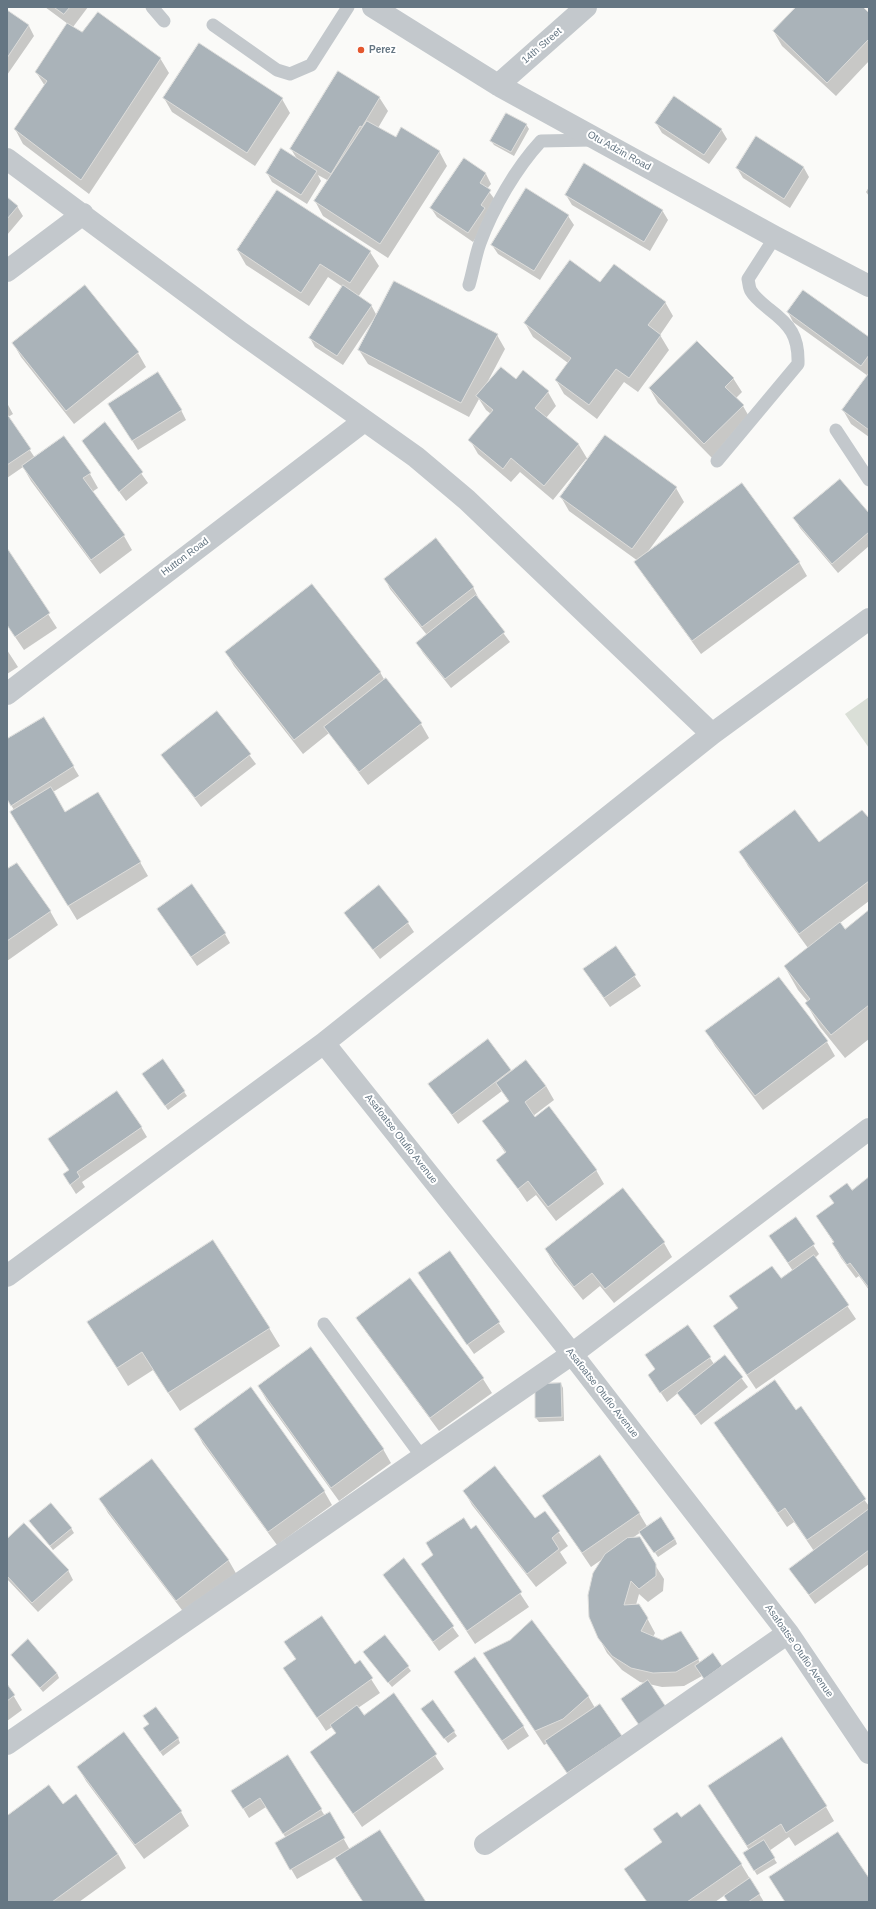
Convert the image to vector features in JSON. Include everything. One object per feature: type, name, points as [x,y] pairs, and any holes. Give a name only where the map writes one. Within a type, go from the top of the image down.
[{"type":"street","name":"Otu Adzin Road","points":[[373,7],[498,85],[776,237],[869,286]]},
{"type":"street","name":"14th Street","points":[[498,85],[586,7]]},
{"type":"street","points":[[7,159],[240,332],[416,457],[468,500],[712,734]]},
{"type":"street","points":[[7,270],[83,214]]},
{"type":"street","name":"Hutton Road","points":[[7,694],[364,421]]},
{"type":"street","points":[[7,1276],[324,1043],[712,734],[869,619]]},
{"type":"street","name":"Asafoatse Otufio Avenue","points":[[324,1043],[572,1354],[788,1633],[869,1753]]},
{"type":"street","points":[[7,1744],[572,1354],[869,1129]]},
{"type":"street","points":[[486,1844],[788,1633]]},
{"type":"lane","points":[[152,7],[164,21]]},
{"type":"lane","points":[[213,25],[277,70],[290,74],[311,65],[348,7]]},
{"type":"lane","points":[[470,285],[480,244],[504,194],[525,159],[541,141],[598,140]]},
{"type":"lane","points":[[717,461],[798,364],[799,351],[796,338],[784,321],[760,301],[751,291],[748,279],[776,237]]},
{"type":"lane","points":[[836,430],[869,480]]},
{"type":"lane","points":[[324,1324],[422,1457]]},
{"type":"shaded area","points":[[869,697],[869,748],[845,714]]},
{"type":"building","points":[[54,7],[70,7],[64,14]]},
{"type":"building","points":[[796,7],[863,7],[869,13],[869,39],[827,83],[773,31]]},
{"type":"building","points":[[7,10],[29,25],[7,58]]},
{"type":"building","points":[[98,12],[161,58],[81,180],[14,129],[47,81],[35,72],[67,23],[82,32]]},
{"type":"building","points":[[199,43],[283,98],[247,153],[163,98]]},
{"type":"building","points":[[338,71],[380,97],[362,127],[360,126],[331,174],[290,149]]},
{"type":"building","points":[[674,96],[722,129],[704,155],[655,123]]},
{"type":"building","points":[[506,113],[527,124],[511,152],[490,141]]},
{"type":"building","points":[[367,121],[396,137],[401,127],[440,151],[380,244],[314,201]]},
{"type":"building","points":[[756,136],[804,167],[784,199],[736,168]]},
{"type":"building","points":[[281,148],[317,171],[301,195],[266,173]]},
{"type":"building","points":[[464,158],[486,173],[480,183],[491,190],[481,205],[485,208],[468,233],[430,208]]},
{"type":"building","points":[[584,163],[663,210],[644,242],[565,195]]},
{"type":"building","points":[[526,188],[569,215],[534,271],[491,245]]},
{"type":"building","points":[[277,190],[371,251],[350,283],[320,264],[301,293],[237,250]]},
{"type":"building","points":[[7,197],[18,206],[7,219]]},
{"type":"building","points":[[570,260],[600,282],[614,264],[666,302],[648,325],[661,335],[629,378],[616,369],[589,405],[555,380],[571,358],[524,323]]},
{"type":"building","points":[[394,281],[498,334],[461,403],[358,350]]},
{"type":"building","points":[[85,285],[139,352],[66,411],[12,343]]},
{"type":"building","points":[[343,285],[372,305],[337,356],[309,338]]},
{"type":"building","points":[[803,290],[869,337],[869,355],[861,366],[787,312]]},
{"type":"building","points":[[697,341],[734,378],[725,387],[744,405],[704,444],[649,388]]},
{"type":"building","points":[[501,367],[516,379],[523,370],[549,391],[535,408],[579,444],[544,486],[511,458],[503,469],[468,440],[493,410],[476,396]]},
{"type":"building","points":[[158,372],[182,410],[132,441],[108,404]]},
{"type":"building","points":[[869,373],[869,430],[842,410]]},
{"type":"building","points":[[7,414],[31,449],[7,465]]},
{"type":"building","points":[[105,422],[143,472],[119,492],[82,441]]},
{"type":"building","points":[[605,435],[677,487],[632,549],[560,497]]},
{"type":"building","points":[[64,436],[91,473],[83,478],[125,535],[91,560],[22,466]]},
{"type":"building","points":[[840,479],[869,513],[869,532],[832,564],[793,518]]},
{"type":"building","points":[[742,483],[800,562],[692,641],[634,562]]},
{"type":"building","points":[[436,538],[474,587],[422,627],[384,579]]},
{"type":"building","points":[[7,548],[50,613],[15,637],[7,625]]},
{"type":"building","points":[[312,584],[381,672],[294,740],[225,652]]},
{"type":"building","points":[[476,595],[505,632],[445,679],[416,643]]},
{"type":"building","points":[[386,678],[422,723],[359,772],[324,727]]},
{"type":"building","points":[[217,711],[251,754],[195,798],[161,755]]},
{"type":"building","points":[[44,717],[74,766],[11,806],[7,799],[7,739]]},
{"type":"building","points":[[51,787],[65,812],[98,792],[141,862],[68,906],[10,812]]},
{"type":"building","points":[[795,810],[819,842],[862,810],[869,818],[869,881],[799,934],[739,852]]},
{"type":"building","points":[[17,863],[51,911],[7,941],[7,869]]},
{"type":"building","points":[[192,884],[226,933],[191,957],[157,909]]},
{"type":"building","points":[[379,885],[409,922],[373,950],[344,913]]},
{"type":"building","points":[[869,910],[869,1005],[831,1035],[805,1003],[810,999],[784,966],[840,922],[845,929]]},
{"type":"building","points":[[616,946],[636,975],[604,998],[583,969]]},
{"type":"building","points":[[779,977],[828,1041],[755,1096],[705,1031]]},
{"type":"building","points":[[488,1039],[511,1070],[452,1115],[428,1084]]},
{"type":"building","points":[[163,1059],[185,1091],[165,1106],[142,1074]]},
{"type":"building","points":[[526,1060],[546,1086],[525,1102],[535,1117],[549,1106],[597,1170],[548,1207],[528,1181],[518,1189],[496,1160],[506,1152],[482,1121],[509,1101],[496,1083]]},
{"type":"building","points":[[117,1091],[142,1127],[77,1172],[80,1177],[70,1185],[63,1174],[69,1170],[48,1139]]},
{"type":"building","points":[[869,1177],[869,1288],[850,1263],[847,1265],[832,1243],[834,1242],[816,1216],[834,1203],[829,1196],[847,1183],[852,1190]]},
{"type":"building","points":[[623,1188],[665,1242],[605,1289],[592,1273],[574,1287],[545,1249]]},
{"type":"building","points":[[796,1217],[815,1244],[788,1263],[769,1236]]},
{"type":"building","points":[[213,1240],[270,1328],[168,1393],[142,1352],[117,1368],[87,1322]]},
{"type":"building","points":[[450,1251],[500,1322],[467,1345],[418,1273]]},
{"type":"building","points":[[814,1255],[849,1305],[747,1375],[713,1326],[738,1308],[729,1296],[772,1266],[781,1278]]},
{"type":"building","points":[[410,1278],[484,1378],[430,1418],[356,1318]]},
{"type":"building","points":[[688,1325],[711,1357],[660,1393],[648,1375],[655,1369],[645,1355]]},
{"type":"building","points":[[311,1347],[384,1449],[331,1488],[258,1386]]},
{"type":"building","points":[[725,1355],[743,1377],[695,1416],[677,1393]]},
{"type":"building","points":[[775,1380],[796,1410],[801,1406],[866,1499],[807,1540],[785,1508],[778,1513],[714,1423]]},
{"type":"building","points":[[561,1383],[562,1417],[535,1418],[535,1384]]},
{"type":"building","points":[[251,1387],[325,1491],[268,1532],[194,1429]]},
{"type":"building","points":[[600,1455],[640,1513],[582,1553],[542,1496]]},
{"type":"building","points":[[152,1459],[229,1560],[176,1601],[99,1499]]},
{"type":"building","points":[[495,1466],[535,1518],[545,1511],[560,1531],[552,1538],[559,1549],[527,1574],[463,1491]]},
{"type":"building","points":[[51,1503],[72,1528],[50,1546],[29,1521]]},
{"type":"building","points":[[869,1509],[869,1550],[809,1595],[789,1569]]},
{"type":"building","points":[[661,1517],[675,1539],[654,1553],[639,1532]]},
{"type":"building","points":[[464,1518],[471,1529],[476,1525],[522,1592],[467,1631],[421,1564],[433,1555],[426,1543]]},
{"type":"building","points":[[24,1523],[69,1570],[32,1603],[7,1576],[7,1539]]},
{"type":"building","points":[[640,1537],[656,1564],[656,1576],[639,1589],[631,1581],[624,1605],[639,1604],[648,1618],[641,1631],[662,1640],[681,1631],[699,1659],[676,1672],[653,1673],[631,1668],[612,1656],[598,1638],[589,1617],[588,1595],[593,1573],[605,1554],[627,1538]]},
{"type":"building","points":[[404,1558],[454,1626],[433,1642],[383,1575]]},
{"type":"building","points":[[322,1616],[355,1664],[360,1660],[373,1678],[317,1718],[283,1668],[296,1659],[284,1642]]},
{"type":"building","points":[[532,1620],[589,1696],[563,1719],[535,1731],[483,1653],[510,1640]]},
{"type":"building","points":[[385,1635],[409,1666],[388,1683],[363,1652]]},
{"type":"building","points":[[28,1639],[57,1673],[40,1688],[11,1655]]},
{"type":"building","points":[[713,1653],[722,1666],[704,1679],[695,1666]]},
{"type":"building","points":[[475,1657],[524,1726],[502,1741],[454,1672]]},
{"type":"building","points":[[648,1680],[666,1707],[639,1725],[621,1699]]},
{"type":"building","points":[[7,1684],[15,1695],[7,1701]]},
{"type":"building","points":[[394,1693],[437,1754],[353,1814],[310,1752],[336,1733],[330,1725],[357,1705],[364,1715]]},
{"type":"building","points":[[433,1700],[455,1731],[444,1739],[421,1709]]},
{"type":"building","points":[[600,1704],[622,1736],[567,1773],[545,1741]]},
{"type":"building","points":[[156,1707],[179,1738],[160,1752],[143,1728],[149,1724],[143,1716]]},
{"type":"building","points":[[124,1732],[182,1811],[135,1845],[77,1767]]},
{"type":"building","points":[[782,1737],[827,1806],[786,1833],[781,1824],[747,1846],[708,1786]]},
{"type":"building","points":[[288,1755],[322,1809],[283,1834],[260,1798],[243,1809],[231,1791]]},
{"type":"building","points":[[49,1785],[63,1804],[76,1794],[118,1854],[52,1902],[7,1902],[7,1816]]},
{"type":"building","points":[[700,1804],[742,1864],[687,1902],[647,1902],[624,1869],[662,1842],[653,1829],[677,1812],[681,1817]]},
{"type":"building","points":[[330,1812],[345,1838],[290,1870],[275,1843]]},
{"type":"building","points":[[380,1830],[426,1902],[363,1902],[335,1858]]},
{"type":"building","points":[[838,1832],[869,1878],[869,1902],[785,1902],[769,1877]]},
{"type":"building","points":[[764,1840],[775,1858],[754,1871],[743,1853]]},
{"type":"building","points":[[750,1878],[760,1894],[748,1902],[728,1902],[724,1896]]},
{"type":"place","name":"Perez","points":[[361,50]]}]
